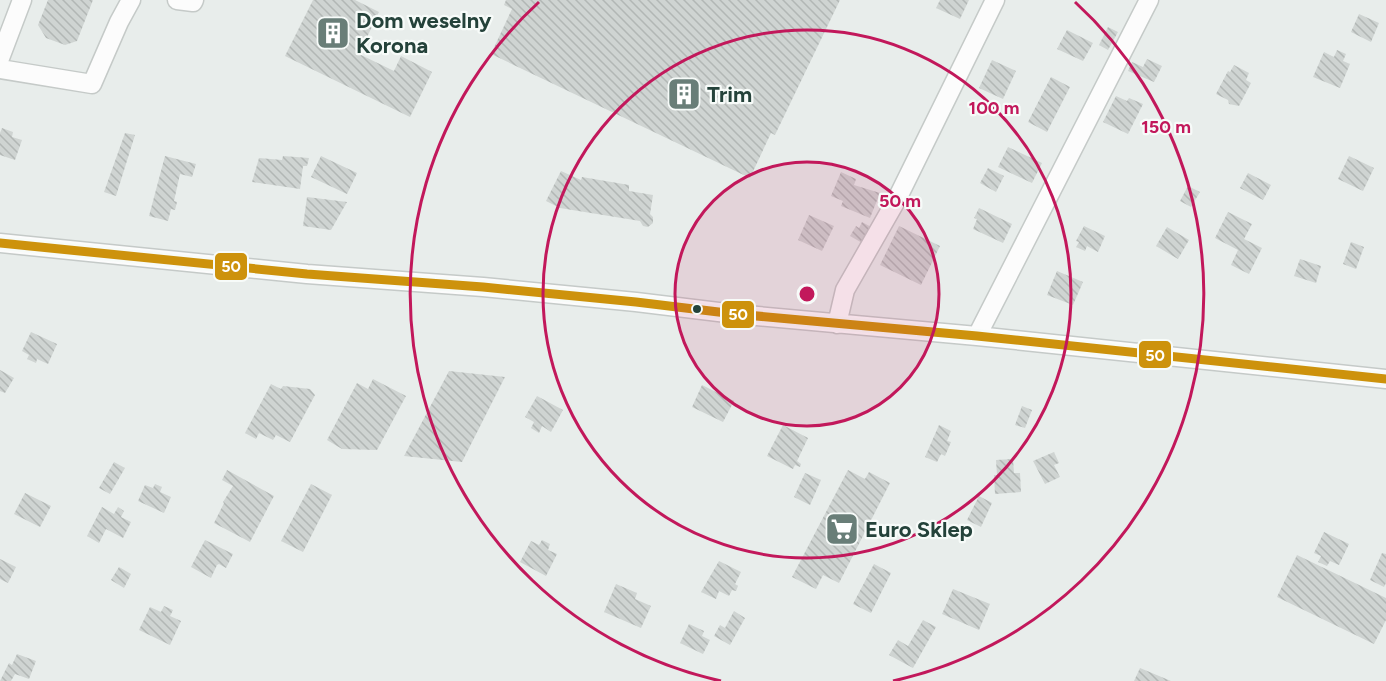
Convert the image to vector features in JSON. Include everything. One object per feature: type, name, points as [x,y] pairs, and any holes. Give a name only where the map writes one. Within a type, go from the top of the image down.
[{"type":"street","points":[[0,58],[22,0]]},
{"type":"street","points":[[0,69],[92,84],[131,0]]},
{"type":"street","points":[[177,0],[193,2],[194,0]]},
{"type":"street","points":[[837,324],[844,290],[897,199],[995,0]]},
{"type":"street","points":[[977,336],[1149,0]]},
{"type":"street","points":[[0,243],[308,274],[501,289],[1386,379]]},
{"type":"building","points":[[48,0],[93,0],[77,41],[65,45],[46,38],[38,25]]},
{"type":"building","name":"Dom weselny Korona","points":[[313,0],[355,0],[379,12],[359,54],[394,71],[401,56],[432,72],[410,117],[285,56]]},
{"type":"building","name":"Trim","points":[[506,0],[840,0],[775,135],[771,133],[750,178],[491,54],[512,9],[504,5]]},
{"type":"building","points":[[940,0],[969,0],[960,19],[936,8]]},
{"type":"building","points":[[1359,14],[1379,23],[1371,42],[1351,32]]},
{"type":"building","points":[[1108,27],[1118,32],[1108,50],[1099,45]]},
{"type":"building","points":[[1067,30],[1093,43],[1083,61],[1057,49]]},
{"type":"building","points":[[1337,50],[1346,54],[1343,61],[1350,64],[1340,88],[1313,77],[1324,52],[1334,57]]},
{"type":"building","points":[[1147,59],[1162,66],[1154,82],[1128,71],[1132,62],[1143,67]]},
{"type":"building","points":[[992,60],[1016,71],[1003,99],[979,88]]},
{"type":"building","points":[[1234,65],[1249,73],[1246,80],[1251,83],[1239,106],[1229,104],[1228,100],[1216,94],[1228,71],[1230,72]]},
{"type":"building","points":[[1051,77],[1070,87],[1047,132],[1028,122]]},
{"type":"building","points":[[1116,96],[1143,104],[1128,134],[1103,122]]},
{"type":"building","points":[[2,128],[13,132],[12,137],[22,140],[15,160],[0,155]]},
{"type":"building","points":[[125,133],[135,135],[116,196],[104,192]]},
{"type":"building","points":[[1008,147],[1042,163],[1032,183],[998,167]]},
{"type":"building","points":[[165,156],[196,164],[192,177],[180,174],[174,201],[177,202],[175,210],[171,209],[168,221],[149,216]]},
{"type":"building","points":[[283,156],[309,158],[307,166],[303,166],[300,189],[252,182],[259,158],[282,160]]},
{"type":"building","points":[[321,156],[357,173],[347,194],[311,177]]},
{"type":"building","points":[[1349,156],[1374,168],[1363,191],[1338,179]]},
{"type":"building","points":[[988,168],[1004,176],[996,192],[980,183]]},
{"type":"building","points":[[561,171],[581,180],[582,177],[629,185],[629,191],[653,195],[650,214],[653,217],[653,223],[648,227],[643,226],[640,221],[560,208],[546,201]]},
{"type":"building","points":[[841,172],[856,179],[854,185],[880,193],[870,218],[841,206],[843,201],[831,196]]},
{"type":"building","points":[[1248,173],[1271,185],[1263,200],[1240,188]]},
{"type":"building","points":[[1188,186],[1200,192],[1191,207],[1180,201]]},
{"type":"building","points":[[307,197],[347,202],[331,230],[303,226]]},
{"type":"building","points":[[979,208],[1012,224],[1003,243],[973,229],[977,219],[974,218]]},
{"type":"building","points":[[1228,212],[1252,224],[1244,239],[1262,248],[1249,274],[1231,265],[1238,250],[1215,238]]},
{"type":"building","points":[[809,215],[834,226],[822,251],[798,240]]},
{"type":"building","points":[[862,222],[873,228],[864,244],[850,236],[856,226],[859,228]]},
{"type":"building","points":[[899,226],[940,246],[921,285],[880,265]]},
{"type":"building","points":[[1084,226],[1105,236],[1098,252],[1087,246],[1085,251],[1076,247],[1079,242],[1076,241]]},
{"type":"building","points":[[1167,227],[1189,240],[1178,259],[1156,246]]},
{"type":"building","points":[[1351,242],[1364,247],[1356,269],[1343,264]]},
{"type":"building","points":[[1300,259],[1321,266],[1316,283],[1294,276]]},
{"type":"building","points":[[1057,271],[1083,282],[1073,305],[1047,295]]},
{"type":"building","points":[[31,332],[57,344],[48,364],[37,359],[36,363],[27,359],[29,355],[22,351]]},
{"type":"building","points":[[0,370],[14,378],[5,393],[0,391]]},
{"type":"building","points":[[449,371],[505,377],[462,462],[404,456]]},
{"type":"building","points":[[373,379],[406,396],[377,450],[342,449],[327,440],[357,383],[368,389]]},
{"type":"building","points":[[271,384],[281,389],[283,386],[310,389],[315,395],[290,442],[276,435],[273,440],[259,433],[256,439],[245,433]]},
{"type":"building","points":[[702,385],[734,401],[723,422],[692,407]]},
{"type":"building","points":[[537,396],[563,410],[551,432],[542,426],[539,433],[531,428],[534,422],[525,417]]},
{"type":"building","points":[[1022,406],[1032,410],[1025,428],[1015,425]]},
{"type":"building","points":[[783,425],[808,438],[797,461],[801,464],[800,467],[795,465],[793,469],[767,456]]},
{"type":"building","points":[[939,425],[951,431],[947,441],[951,442],[945,456],[941,454],[937,462],[925,457]]},
{"type":"building","points":[[1054,452],[1059,463],[1054,465],[1060,477],[1045,484],[1033,461]]},
{"type":"building","points":[[1013,459],[1014,473],[1020,473],[1021,492],[995,494],[996,460]]},
{"type":"building","points":[[114,462],[125,468],[110,494],[99,488]]},
{"type":"building","points":[[227,470],[274,496],[250,542],[214,523],[233,486],[222,480]]},
{"type":"building","name":"Euro Sklep","points":[[848,470],[865,479],[869,472],[890,483],[839,583],[823,575],[816,589],[792,577]]},
{"type":"building","points":[[805,473],[821,480],[810,505],[794,497]]},
{"type":"building","points":[[155,484],[162,487],[160,492],[171,497],[164,513],[138,501],[145,485],[153,488]]},
{"type":"building","points":[[311,484],[332,495],[303,552],[281,541]]},
{"type":"building","points":[[25,493],[51,506],[40,527],[14,514]]},
{"type":"building","points":[[979,496],[992,503],[981,527],[967,520]]},
{"type":"building","points":[[102,507],[114,514],[118,507],[124,511],[121,517],[131,522],[123,538],[106,529],[99,543],[87,536]]},
{"type":"building","points":[[1324,532],[1349,544],[1339,565],[1330,561],[1327,566],[1318,562],[1321,556],[1314,553]]},
{"type":"building","points":[[205,540],[233,554],[226,568],[217,565],[211,578],[191,567]]},
{"type":"building","points":[[542,540],[550,544],[548,550],[557,554],[546,576],[520,562],[531,541],[539,545]]},
{"type":"building","points":[[1382,553],[1386,554],[1384,587],[1370,580]]},
{"type":"building","points":[[1297,555],[1386,598],[1386,620],[1374,644],[1277,597]]},
{"type":"building","points":[[0,559],[16,567],[8,583],[0,579]]},
{"type":"building","points":[[719,561],[741,572],[735,584],[738,586],[736,591],[732,590],[729,596],[719,591],[716,599],[701,592]]},
{"type":"building","points":[[874,564],[891,573],[871,613],[853,604]]},
{"type":"building","points":[[119,567],[131,574],[124,588],[111,580]]},
{"type":"building","points":[[616,584],[637,593],[635,599],[651,606],[641,628],[604,612]]},
{"type":"building","points":[[953,589],[990,604],[979,630],[942,614]]},
{"type":"building","points":[[164,606],[173,610],[170,616],[181,621],[170,645],[139,630],[150,607],[161,612]]},
{"type":"building","points":[[734,611],[745,618],[730,645],[714,636],[720,625],[725,628]]},
{"type":"building","points":[[923,620],[936,627],[913,668],[889,655],[898,640],[908,646]]},
{"type":"building","points":[[689,624],[704,631],[702,636],[710,640],[703,654],[680,643]]},
{"type":"building","points":[[17,654],[36,661],[29,679],[15,674],[11,681],[0,681],[9,663],[12,665]]},
{"type":"building","points":[[1140,668],[1171,681],[1134,681]]},
{"type":"transit line","name":"50","points":[[0,243],[307,274],[483,287],[636,302],[735,314],[977,336],[1386,379]]},
{"type":"place","name":"Dom weselny Korona","points":[[333,33]]},
{"type":"place","name":"Trim","points":[[684,94]]},
{"type":"place","name":"Euro Sklep","points":[[842,529]]}]
